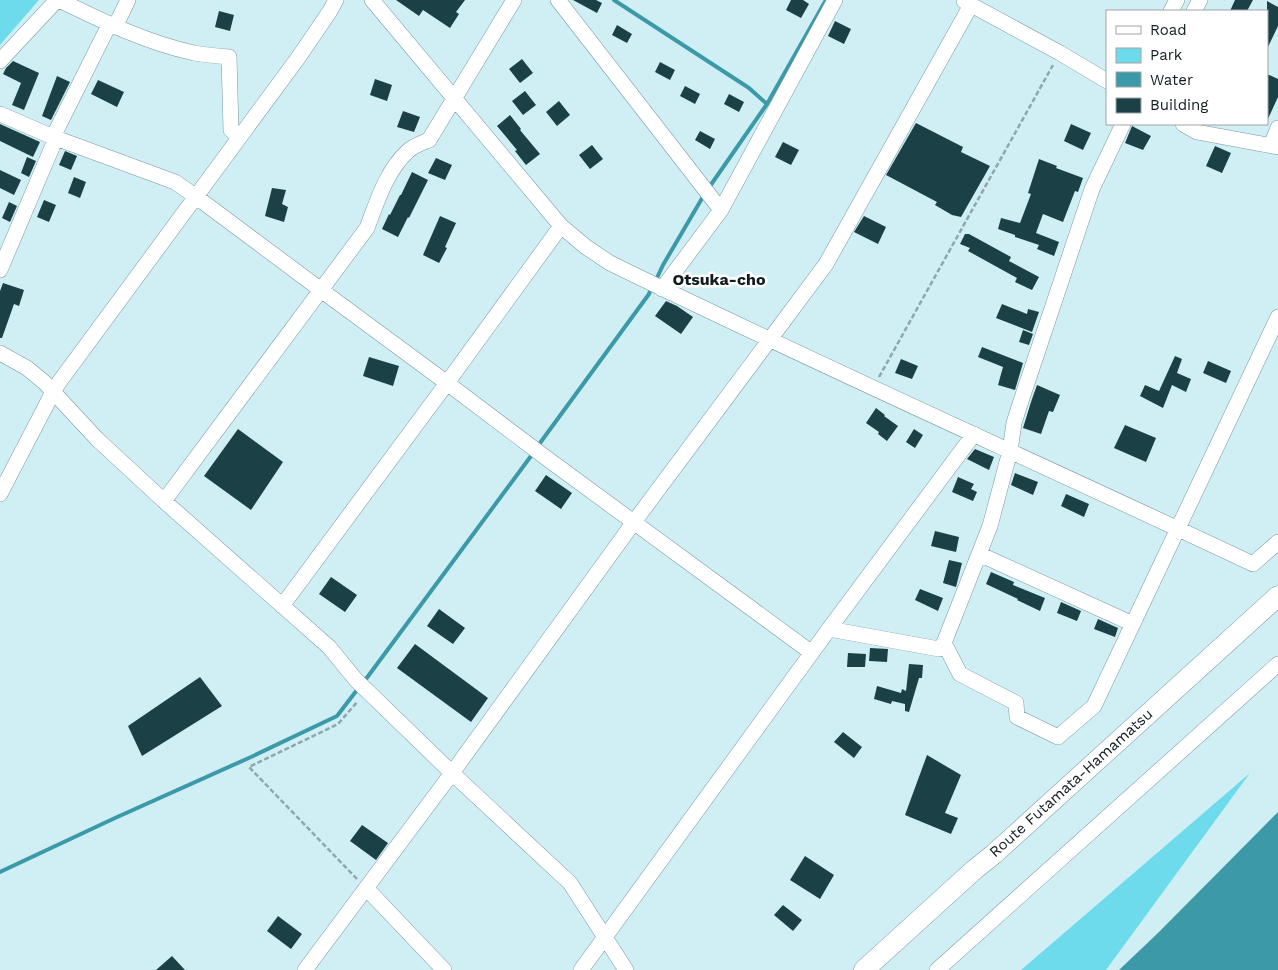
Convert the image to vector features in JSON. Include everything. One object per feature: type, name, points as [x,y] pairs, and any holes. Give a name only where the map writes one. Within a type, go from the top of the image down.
[{"type":"main road","name":"Route Futamata-Hamamatsu","points":[[864,970],[1278,596]]},
{"type":"street","points":[[0,61],[58,0],[112,26],[163,45],[196,53],[229,57],[231,130],[239,137]]},
{"type":"street","points":[[0,270],[54,138],[112,26],[128,0]]},
{"type":"street","points":[[0,494],[53,392],[298,58],[330,12],[336,0]]},
{"type":"street","points":[[372,0],[561,226],[586,247],[610,263],[873,388],[1253,564],[1278,542]]},
{"type":"street","points":[[164,501],[367,228],[392,170],[408,150],[429,140],[514,0]]},
{"type":"street","points":[[558,0],[721,210]]},
{"type":"street","points":[[662,288],[721,210],[835,0]]},
{"type":"street","points":[[305,970],[826,264],[967,2],[1106,80]]},
{"type":"street","points":[[0,114],[54,138],[175,182],[812,653]]},
{"type":"street","points":[[829,630],[938,649],[944,643],[990,526],[1010,450],[1014,423],[1092,189],[1123,125]]},
{"type":"street","points":[[1185,125],[1197,132],[1275,146],[1278,128]]},
{"type":"street","points":[[282,606],[561,226]]},
{"type":"street","points":[[944,643],[960,674],[1016,703],[1017,717],[1058,737],[1094,706],[1278,317]]},
{"type":"street","points":[[0,353],[27,368],[44,382],[97,439],[329,647],[356,680],[570,883],[626,970]]},
{"type":"street","points":[[581,970],[974,434]]},
{"type":"street","points":[[979,554],[1133,624]]},
{"type":"street","points":[[937,970],[1278,664]]},
{"type":"street","points":[[366,888],[444,970]]},
{"type":"path","points":[[873,388],[1060,53]]},
{"type":"path","points":[[366,888],[249,767],[338,724],[368,691]]},
{"type":"green space","points":[[0,0],[39,0],[0,45]]},
{"type":"green space","points":[[1250,773],[1106,970],[1021,970]]},
{"type":"water","points":[[1278,812],[1278,970],[1119,970],[1159,932]]},
{"type":"building","points":[[396,0],[465,0],[456,12],[459,14],[450,28],[423,10],[419,16]]},
{"type":"building","points":[[573,0],[596,0],[602,3],[597,13]]},
{"type":"building","points":[[791,0],[803,0],[809,4],[801,18],[786,10]]},
{"type":"building","points":[[1235,0],[1253,0],[1248,10],[1230,10]]},
{"type":"building","points":[[1267,1],[1278,7],[1278,26],[1268,47],[1268,10]]},
{"type":"building","points":[[219,11],[234,15],[230,31],[215,27]]},
{"type":"building","points":[[835,21],[851,29],[844,44],[828,36]]},
{"type":"building","points":[[617,25],[632,34],[627,43],[612,35]]},
{"type":"building","points":[[522,59],[533,73],[520,83],[509,69]]},
{"type":"building","points":[[13,61],[39,73],[24,110],[12,105],[21,83],[3,74]]},
{"type":"building","points":[[660,62],[675,70],[670,80],[655,72]]},
{"type":"building","points":[[1268,74],[1278,79],[1278,97],[1268,119]]},
{"type":"building","points":[[57,76],[70,82],[51,120],[42,116]]},
{"type":"building","points":[[375,79],[392,85],[387,101],[370,95]]},
{"type":"building","points":[[98,80],[124,92],[117,107],[91,94]]},
{"type":"building","points":[[685,86],[700,94],[695,104],[680,96]]},
{"type":"building","points":[[525,91],[536,105],[523,115],[512,101]]},
{"type":"building","points":[[729,94],[744,102],[739,112],[724,104]]},
{"type":"building","points":[[559,101],[570,115],[557,126],[546,112]]},
{"type":"building","points":[[403,111],[420,117],[414,132],[397,127]]},
{"type":"building","points":[[510,115],[540,154],[526,165],[515,151],[517,150],[497,126]]},
{"type":"building","points":[[916,123],[963,147],[961,152],[990,166],[961,217],[952,215],[935,205],[937,202],[886,175]]},
{"type":"building","points":[[0,124],[40,142],[33,157],[0,141]]},
{"type":"building","points":[[1071,124],[1091,133],[1083,150],[1064,141]]},
{"type":"building","points":[[1132,126],[1151,136],[1143,150],[1125,143]]},
{"type":"building","points":[[700,131],[715,139],[710,149],[695,140]]},
{"type":"building","points":[[783,142],[799,150],[791,165],[775,157]]},
{"type":"building","points":[[592,145],[603,159],[590,169],[579,155]]},
{"type":"building","points":[[1215,146],[1231,153],[1222,173],[1206,166]]},
{"type":"building","points":[[65,151],[77,156],[71,170],[59,165]]},
{"type":"building","points":[[27,157],[36,161],[29,177],[21,173]]},
{"type":"building","points":[[436,158],[452,165],[445,180],[428,173]]},
{"type":"building","points":[[1039,159],[1057,166],[1056,168],[1083,178],[1078,192],[1075,191],[1063,222],[1043,214],[1036,233],[1059,242],[1054,256],[1037,249],[1039,245],[998,229],[1001,218],[1020,223],[1031,194],[1028,193]]},
{"type":"building","points":[[0,170],[21,180],[14,195],[0,188]]},
{"type":"building","points":[[412,172],[428,180],[398,237],[382,229]]},
{"type":"building","points":[[74,177],[86,182],[80,198],[68,193]]},
{"type":"building","points":[[272,188],[286,190],[282,204],[288,207],[284,222],[265,216]]},
{"type":"building","points":[[44,200],[56,205],[49,222],[37,217]]},
{"type":"building","points":[[9,202],[17,206],[10,222],[2,218]]},
{"type":"building","points":[[440,216],[456,223],[439,263],[423,255]]},
{"type":"building","points":[[864,216],[886,227],[878,244],[854,232]]},
{"type":"building","points":[[965,234],[969,234],[1011,257],[1009,261],[1039,277],[1032,290],[1015,282],[1017,278],[968,251],[970,248],[960,244]]},
{"type":"building","points":[[3,283],[24,290],[19,306],[14,304],[2,338],[0,338],[0,291]]},
{"type":"building","points":[[666,301],[693,317],[681,334],[655,316]]},
{"type":"building","points":[[1002,304],[1027,314],[1028,309],[1039,312],[1032,332],[996,318]]},
{"type":"building","points":[[1023,330],[1033,334],[1029,345],[1019,342]]},
{"type":"building","points":[[982,347],[1023,363],[1015,390],[998,385],[1003,367],[978,357]]},
{"type":"building","points":[[1175,356],[1182,359],[1177,373],[1191,379],[1186,392],[1172,385],[1163,408],[1140,396],[1145,385],[1159,391]]},
{"type":"building","points":[[369,357],[399,366],[393,386],[363,376]]},
{"type":"building","points":[[901,359],[918,366],[912,379],[895,373]]},
{"type":"building","points":[[1208,361],[1231,371],[1226,383],[1203,373]]},
{"type":"building","points":[[1037,385],[1060,395],[1053,412],[1049,411],[1041,434],[1023,428]]},
{"type":"building","points":[[876,408],[898,426],[887,441],[878,434],[879,432],[866,423]]},
{"type":"building","points":[[1125,425],[1156,438],[1146,462],[1114,448]]},
{"type":"building","points":[[238,429],[283,462],[251,510],[204,476]]},
{"type":"building","points":[[914,429],[923,435],[915,448],[906,442]]},
{"type":"building","points":[[975,449],[994,457],[989,470],[967,459]]},
{"type":"building","points":[[1015,473],[1038,482],[1033,495],[1011,485]]},
{"type":"building","points":[[546,475],[572,493],[561,509],[535,491]]},
{"type":"building","points":[[958,477],[974,484],[971,489],[977,492],[973,501],[952,492]]},
{"type":"building","points":[[1066,494],[1089,504],[1084,517],[1061,506]]},
{"type":"building","points":[[935,531],[959,537],[956,552],[931,546]]},
{"type":"building","points":[[949,560],[962,563],[956,587],[943,583]]},
{"type":"building","points":[[991,572],[1014,582],[1013,585],[1045,598],[1040,611],[986,584]]},
{"type":"building","points":[[331,577],[357,595],[345,612],[319,594]]},
{"type":"building","points":[[920,589],[943,598],[938,611],[915,600]]},
{"type":"building","points":[[1061,602],[1081,611],[1077,621],[1057,613]]},
{"type":"building","points":[[439,609],[465,628],[453,644],[427,626]]},
{"type":"building","points":[[1098,619],[1118,628],[1115,637],[1094,629]]},
{"type":"building","points":[[415,644],[488,698],[471,722],[397,668]]},
{"type":"building","points":[[870,648],[888,649],[887,662],[869,661]]},
{"type":"building","points":[[848,653],[866,654],[865,667],[847,667]]},
{"type":"building","points":[[909,664],[923,665],[922,678],[919,678],[909,712],[905,711],[905,704],[892,701],[891,704],[874,699],[877,686],[901,693],[902,689],[906,691]]},
{"type":"building","points":[[200,677],[222,706],[142,756],[128,726]]},
{"type":"building","points":[[843,732],[862,747],[854,758],[834,742]]},
{"type":"building","points":[[927,755],[961,775],[945,813],[958,818],[951,834],[905,815]]},
{"type":"building","points":[[362,825],[388,843],[376,860],[350,841]]},
{"type":"building","points":[[805,856],[834,875],[820,899],[790,880]]},
{"type":"building","points":[[783,905],[802,920],[793,931],[774,915]]},
{"type":"building","points":[[278,916],[302,934],[291,949],[267,931]]},
{"type":"building","points":[[172,956],[185,970],[156,970]]},
{"type":"waterway","points":[[614,0],[749,88],[767,104]]},
{"type":"waterway","points":[[708,189],[767,104],[826,0]]},
{"type":"waterway","points":[[655,282],[704,195]]},
{"type":"waterway","points":[[540,443],[649,294],[651,288]]},
{"type":"waterway","points":[[366,679],[531,456]]},
{"type":"waterway","points":[[0,872],[337,716],[357,690]]},
{"type":"district","name":"Otsuka-cho","points":[[719,279]]}]
